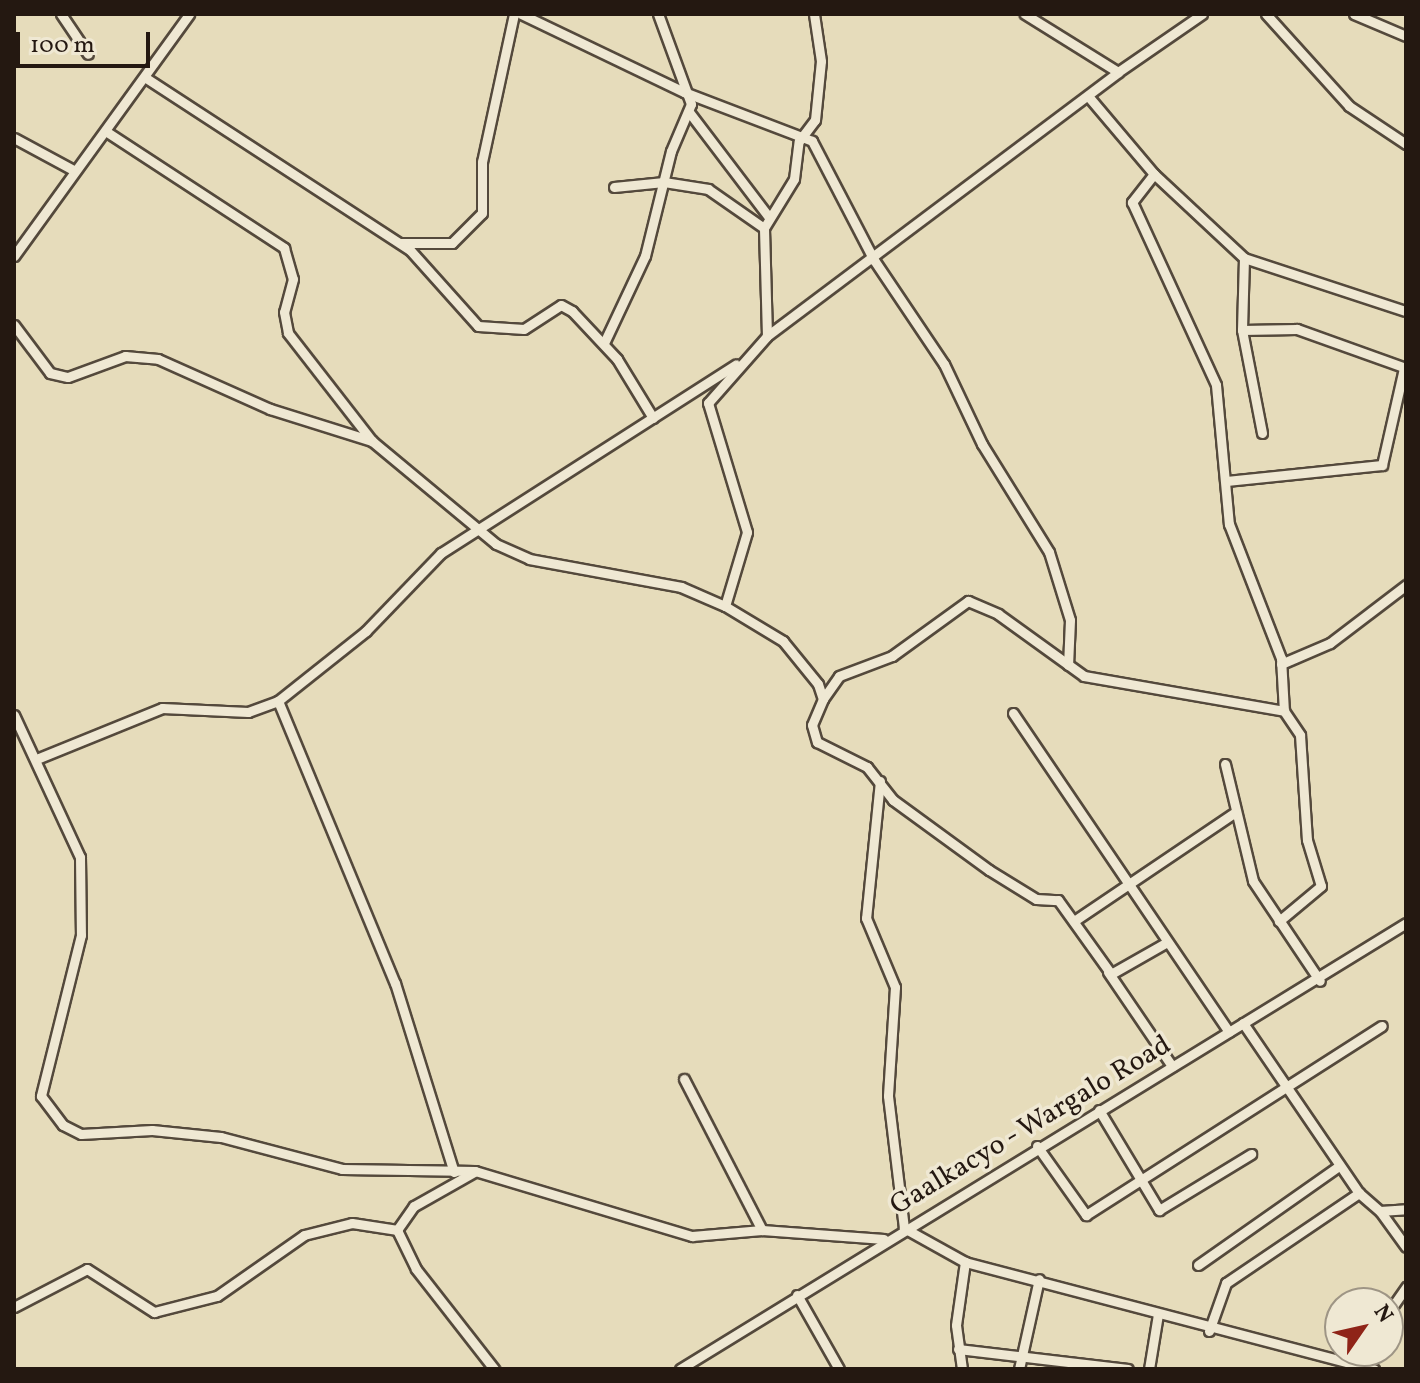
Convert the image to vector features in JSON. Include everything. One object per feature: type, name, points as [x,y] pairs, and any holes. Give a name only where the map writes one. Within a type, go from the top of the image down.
[{"type":"street","points":[[61,14],[88,54]]},
{"type":"street","points":[[14,256],[107,132],[189,14]]},
{"type":"street","points":[[400,243],[452,243],[482,213],[482,162],[514,14]]},
{"type":"street","points":[[521,14],[684,92],[802,139],[818,151],[874,260],[944,364],[982,444],[1049,552],[1070,620],[1068,665]]},
{"type":"street","points":[[658,14],[689,112],[768,216]]},
{"type":"street","points":[[767,336],[764,228],[768,216],[794,179],[802,139],[815,120],[821,61],[814,14]]},
{"type":"street","points":[[1025,14],[1118,72]]},
{"type":"street","points":[[1266,14],[1349,106],[1406,144]]},
{"type":"street","points":[[1354,14],[1406,36]]},
{"type":"street","points":[[39,758],[162,708],[248,712],[278,701],[366,631],[441,553],[736,364],[767,336],[874,260],[1118,72],[1197,16]]},
{"type":"street","points":[[146,78],[400,243],[478,326],[531,327],[561,305],[604,343],[653,418]]},
{"type":"street","points":[[1088,96],[1154,174],[1244,258],[1405,311]]},
{"type":"street","points":[[604,343],[645,256],[664,182],[689,112]]},
{"type":"street","points":[[107,132],[284,248],[293,279],[284,312],[288,333],[372,441],[480,529],[529,559],[681,587],[725,606],[783,641],[823,699]]},
{"type":"street","points":[[14,138],[75,171]]},
{"type":"street","points":[[1154,174],[1132,202],[1216,385],[1229,524],[1281,664],[1284,711],[1300,735],[1307,840],[1321,880],[1279,921]]},
{"type":"street","points":[[614,187],[664,182],[708,189],[764,228]]},
{"type":"street","points":[[1244,258],[1242,330],[1262,433]]},
{"type":"street","points":[[14,325],[40,364],[61,378],[139,356],[372,441]]},
{"type":"street","points":[[1226,481],[1382,465],[1405,368],[1297,329],[1242,330]]},
{"type":"street","points":[[725,606],[747,532],[708,403],[736,364]]},
{"type":"street","points":[[1281,664],[1330,643],[1406,585]]},
{"type":"street","points":[[1172,1066],[1058,900],[1030,896],[909,814],[881,778],[817,742],[812,725],[823,699],[839,676],[892,656],[968,601],[998,614],[1068,665],[1110,682],[1284,711]]},
{"type":"street","points":[[278,701],[395,983],[454,1172]]},
{"type":"street","points":[[1013,713],[1126,885],[1229,1032]]},
{"type":"street","points":[[14,715],[39,758],[80,857],[85,901],[67,1008],[41,1096],[50,1113],[81,1134],[165,1131],[266,1146],[342,1169],[475,1171],[692,1236],[762,1230],[884,1239]]},
{"type":"street","points":[[1225,764],[1234,813],[1253,881],[1320,981]]},
{"type":"street","points":[[881,778],[866,918],[895,987],[888,1096],[904,1228],[965,1262],[1039,1279],[1209,1331],[1324,1358]]},
{"type":"street","points":[[1074,921],[1234,813]]},
{"type":"street","name":"Gaalkacyo - Wargalo Road","points":[[683,1368],[884,1239],[1243,1023],[1320,981],[1406,924]]},
{"type":"street","points":[[1106,969],[1115,974],[1167,942]]},
{"type":"street","points":[[1243,1023],[1339,1166],[1359,1193],[1380,1211],[1406,1247]]},
{"type":"street","points":[[1037,1146],[1083,1214],[1140,1181],[1382,1026]]},
{"type":"street","points":[[684,1079],[762,1230]]},
{"type":"street","points":[[1099,1110],[1159,1210],[1169,1207],[1251,1154]]},
{"type":"street","points":[[1198,1265],[1339,1166]]},
{"type":"street","points":[[397,1230],[414,1206],[475,1171]]},
{"type":"street","points":[[1209,1331],[1226,1283],[1359,1193]]},
{"type":"street","points":[[1380,1211],[1406,1209]]},
{"type":"street","points":[[14,1307],[87,1269],[154,1312],[217,1296],[304,1235],[352,1223],[397,1230]]},
{"type":"street","points":[[397,1230],[416,1269],[494,1369]]},
{"type":"street","points":[[962,1369],[958,1349],[965,1262]]},
{"type":"street","points":[[1019,1369],[1039,1279]]},
{"type":"street","points":[[797,1295],[839,1369]]},
{"type":"street","points":[[1149,1369],[1158,1314]]},
{"type":"street","points":[[958,1349],[1128,1369]]}]
